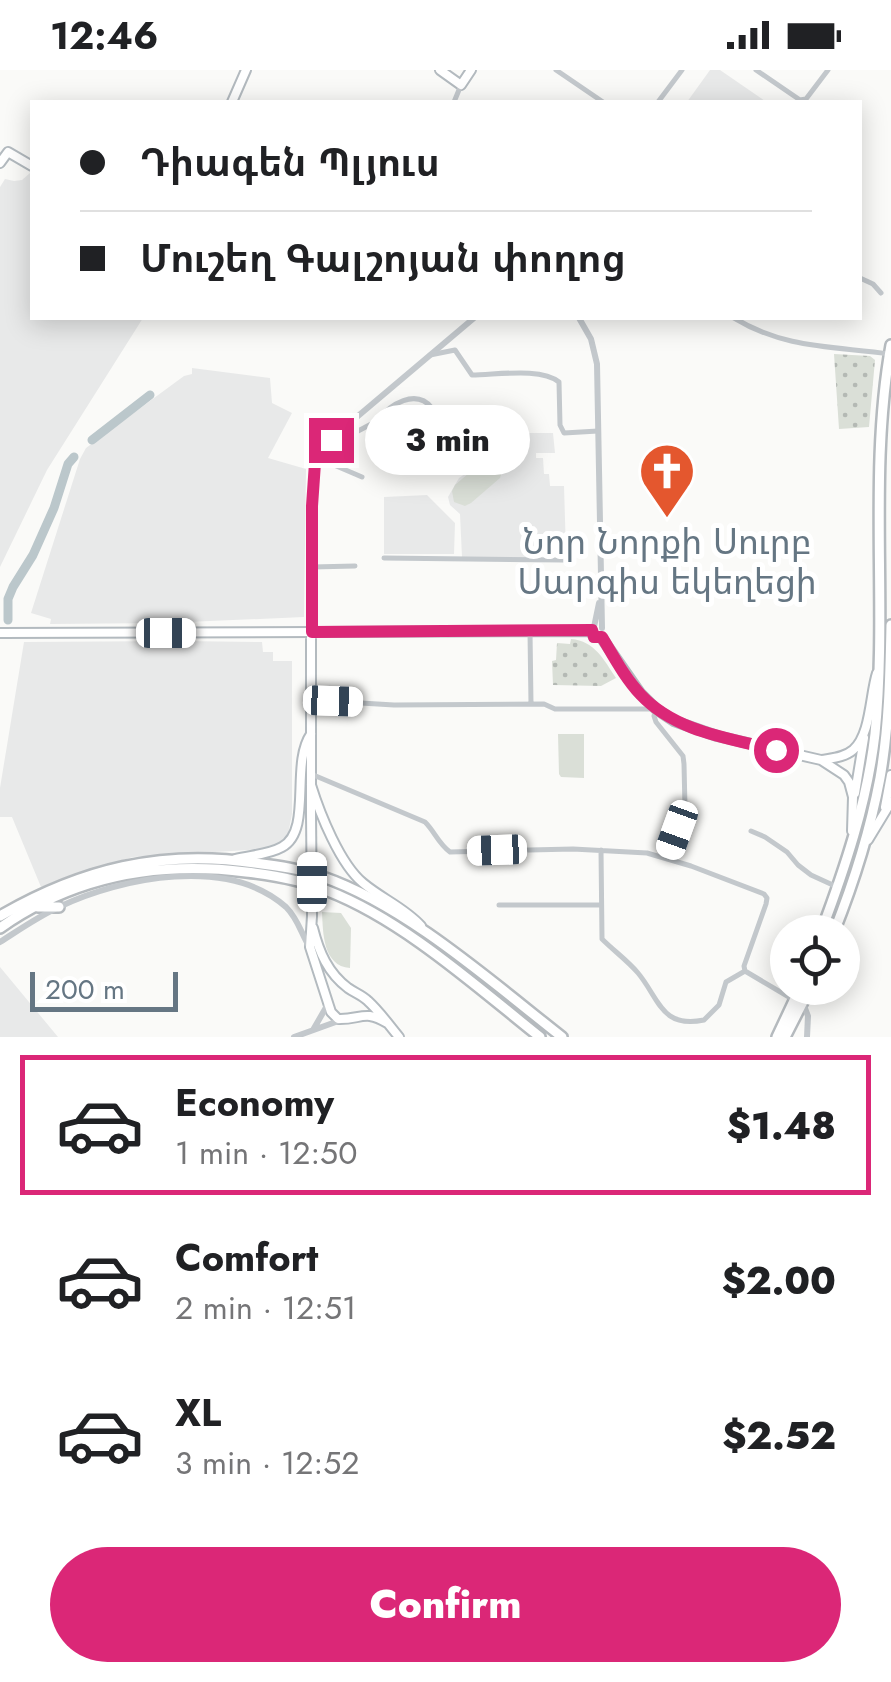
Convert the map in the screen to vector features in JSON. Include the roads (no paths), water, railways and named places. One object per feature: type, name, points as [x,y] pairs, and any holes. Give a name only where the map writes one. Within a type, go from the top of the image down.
[{"type":"main road","points":[[233,100],[246,70]]},
{"type":"main road","points":[[440,70],[461,85],[471,70]]},
{"type":"main road","points":[[0,163],[4,149],[30,165]]},
{"type":"main road","points":[[884,812],[875,732],[880,459],[890,351]]},
{"type":"main road","points":[[878,549],[890,547]]},
{"type":"main road","points":[[841,915],[866,844],[880,776],[891,625]]},
{"type":"main road","points":[[0,633],[597,631],[632,683],[656,709],[696,730],[821,760],[850,782],[853,804]]},
{"type":"main road","points":[[312,632],[310,947],[333,1015],[372,1015],[387,1023]]},
{"type":"main road","points":[[852,841],[853,804],[878,673]]},
{"type":"main road","points":[[877,686],[883,692],[890,679]]},
{"type":"main road","points":[[821,760],[855,749],[865,733]]},
{"type":"main road","points":[[231,860],[274,851],[291,840],[299,812],[301,755],[311,734]]},
{"type":"main road","points":[[827,915],[862,811],[880,776]]},
{"type":"main road","points":[[311,786],[320,816],[354,873],[416,920],[428,934]]},
{"type":"main road","points":[[866,844],[891,802]]},
{"type":"main road","points":[[0,916],[88,875],[148,861],[231,860],[288,868],[324,877],[367,897],[428,934],[562,1037]]},
{"type":"main road","points":[[0,928],[78,888],[123,874],[183,867],[259,874],[328,890],[360,907],[425,946],[540,1037]]},
{"type":"main road","points":[[838,887],[846,886],[850,891]]},
{"type":"main road","points":[[35,907],[59,907]]},
{"type":"main road","points":[[312,920],[323,959],[351,990],[373,1005],[399,1037]]},
{"type":"main road","points":[[328,1003],[335,990],[351,990]]},
{"type":"main road","points":[[349,1018],[360,1007],[351,990]]},
{"type":"main road","points":[[777,1037],[797,1005]]},
{"type":"main road","points":[[786,1037],[798,1005]]},
{"type":"street","points":[[556,70],[600,100]]},
{"type":"street","points":[[660,100],[682,70]]},
{"type":"street","points":[[756,70],[800,100],[806,99],[828,70]]},
{"type":"street","points":[[455,100],[461,85]]},
{"type":"street","points":[[862,279],[882,292]]},
{"type":"street","points":[[312,632],[315,463],[332,438],[472,320]]},
{"type":"street","points":[[580,320],[592,339],[596,356],[601,597],[597,631]]},
{"type":"street","points":[[737,320],[794,343],[890,351]]},
{"type":"street","points":[[428,355],[455,350],[472,376],[553,376],[559,382],[560,424],[564,432],[598,431]]},
{"type":"street","points":[[332,438],[342,440],[377,422],[393,404],[415,397],[426,400],[432,408]]},
{"type":"street","points":[[377,422],[395,438]]},
{"type":"street","points":[[315,463],[334,465],[362,477]]},
{"type":"street","points":[[384,558],[564,560]]},
{"type":"street","points":[[312,567],[355,566]]},
{"type":"street","points":[[530,631],[531,704]]},
{"type":"street","points":[[310,700],[656,709],[656,722],[683,756],[684,764],[685,808],[667,857]]},
{"type":"street","points":[[311,774],[425,822],[450,852],[634,851],[667,857],[764,894],[766,904],[745,972]]},
{"type":"street","points":[[751,831],[787,852],[811,875],[838,887]]},
{"type":"street","points":[[601,850],[602,939],[632,965],[665,1014],[684,1021],[704,1020],[719,1005],[726,982],[745,972]]},
{"type":"street","points":[[0,942],[59,907],[128,884],[216,869]]},
{"type":"street","points":[[187,876],[242,883],[270,896],[288,909],[310,947]]},
{"type":"street","points":[[499,905],[600,905]]},
{"type":"street","points":[[745,972],[770,986]]},
{"type":"street","points":[[312,1030],[328,1003]]},
{"type":"street","points":[[801,1005],[808,1016],[808,1037]]},
{"type":"street","points":[[294,1037],[349,1018]]},
{"type":"waterway","points":[[92,440],[150,395]]},
{"type":"waterway","points":[[8,620],[8,599],[33,555],[74,457]]},
{"type":"place","name":"Նոր Նորքի Սուրբ Սարգիս եկեղեցի","points":[[667,520]]}]
